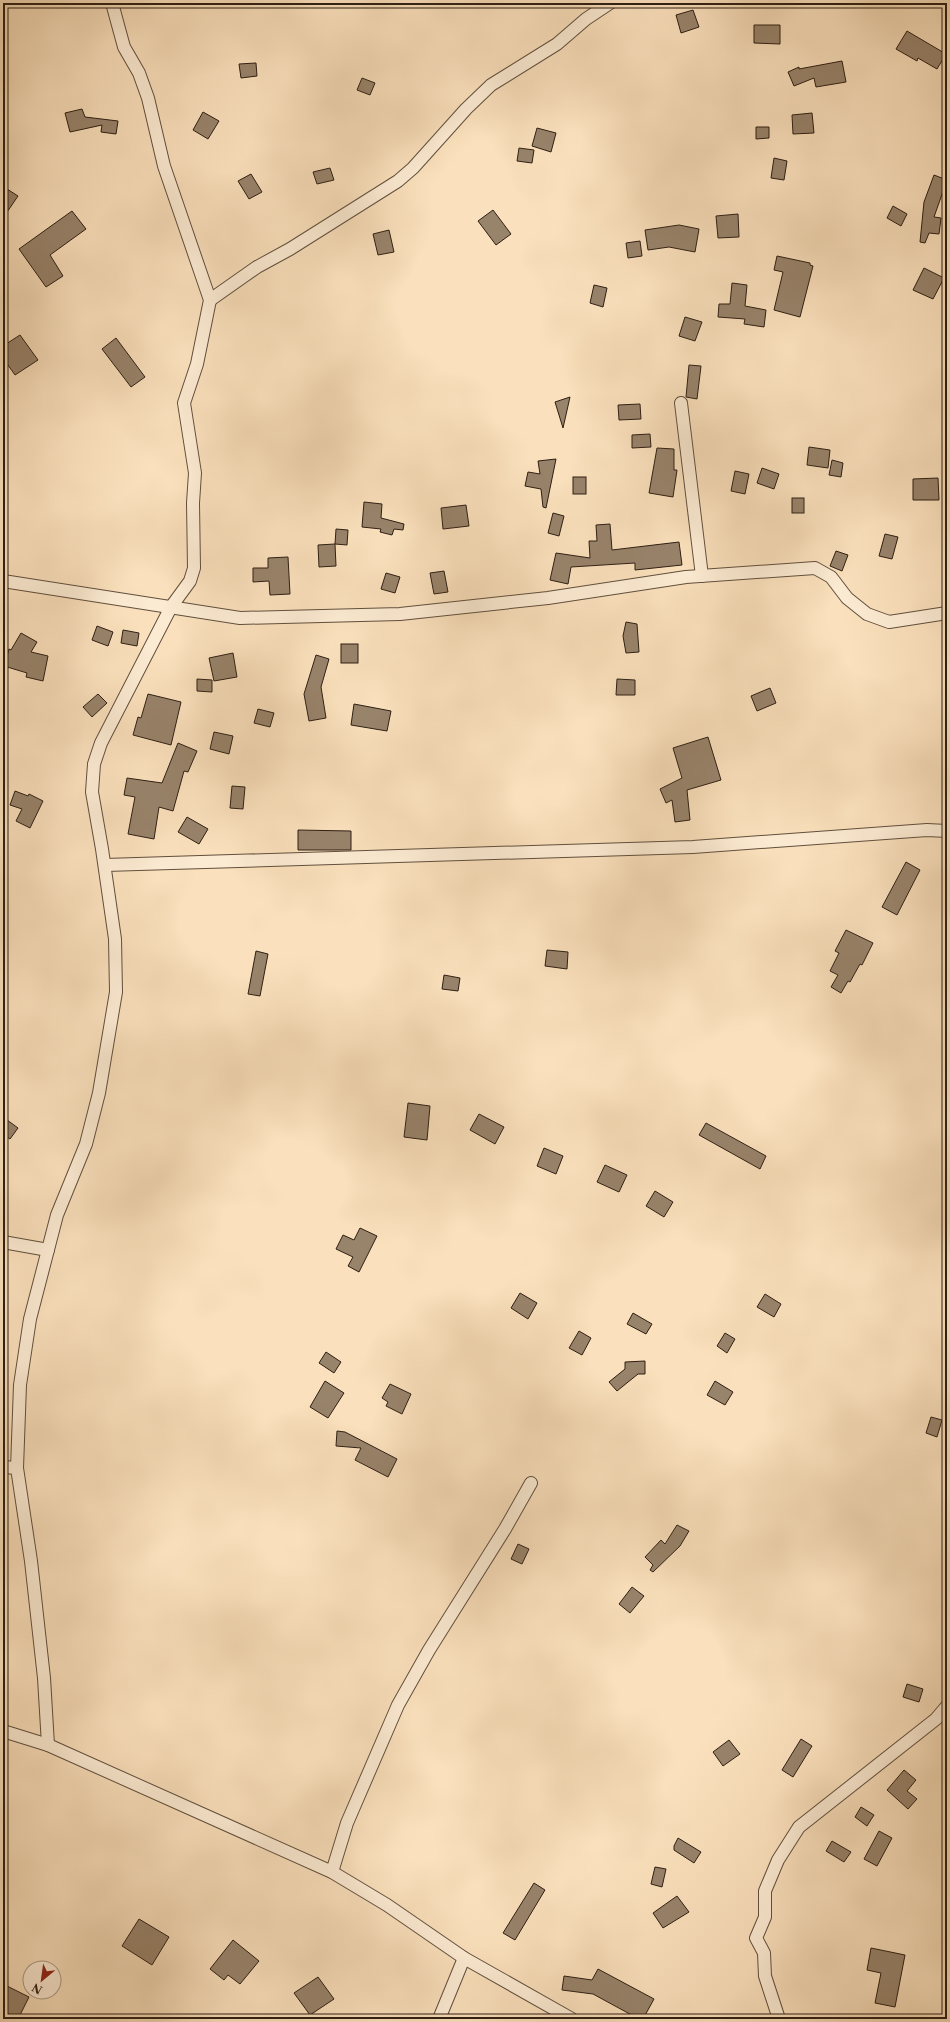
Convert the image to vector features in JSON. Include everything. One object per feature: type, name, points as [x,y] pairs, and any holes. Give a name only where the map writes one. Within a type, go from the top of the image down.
[{"type":"street","points":[[48,1745],[43,1671],[31,1561],[16,1468],[20,1386],[28,1327],[57,1215],[86,1144],[100,1093],[112,1024],[117,970],[115,939],[105,865],[92,792],[94,764],[101,743],[171,607],[190,581],[194,568],[193,503],[195,473],[184,403],[197,364],[210,300],[164,166],[148,98],[139,73],[124,47],[112,3]]},
{"type":"street","points":[[210,300],[257,267],[290,249],[398,181],[413,168],[466,109],[492,85],[556,44],[586,19],[610,3]]},
{"type":"street","points":[[681,403],[702,576]]},
{"type":"street","points":[[3,581],[240,618],[400,614],[548,598],[702,576],[815,568],[831,577],[847,598],[867,614],[889,622],[947,613]]},
{"type":"street","points":[[105,865],[693,847],[927,830],[947,831]]},
{"type":"street","points":[[3,1242],[48,1250]]},
{"type":"street","points":[[3,1467],[16,1468]]},
{"type":"street","points":[[332,1872],[347,1823],[398,1705],[429,1650],[531,1483]]},
{"type":"street","points":[[779,2019],[765,1976],[764,1953],[756,1938],[765,1917],[765,1892],[778,1860],[799,1827],[936,1719],[947,1706]]},
{"type":"street","points":[[3,1731],[48,1745],[332,1872],[387,1905],[464,1958],[572,2019]]},
{"type":"street","points":[[440,2019],[464,1958]]},
{"type":"building","points":[[693,10],[699,27],[681,33],[676,15]]},
{"type":"building","points":[[754,25],[780,25],[780,44],[754,43]]},
{"type":"building","points":[[907,31],[946,54],[937,69],[918,58],[917,61],[896,49]]},
{"type":"building","points":[[842,61],[846,82],[816,87],[814,78],[794,86],[788,72],[799,67],[799,69]]},
{"type":"building","points":[[256,63],[257,76],[241,78],[239,64]]},
{"type":"building","points":[[362,78],[375,83],[370,95],[357,90]]},
{"type":"building","points":[[82,109],[85,117],[118,121],[116,134],[101,132],[102,125],[70,132],[65,113]]},
{"type":"building","points":[[203,112],[219,121],[208,139],[193,130]]},
{"type":"building","points":[[812,113],[814,133],[793,134],[792,115]]},
{"type":"building","points":[[756,127],[769,127],[769,138],[756,139]]},
{"type":"building","points":[[537,128],[556,133],[551,152],[532,146]]},
{"type":"building","points":[[519,148],[534,150],[532,163],[517,161]]},
{"type":"building","points":[[774,158],[787,161],[784,180],[771,178]]},
{"type":"building","points":[[330,168],[334,180],[317,184],[313,172]]},
{"type":"building","points":[[251,174],[262,192],[249,199],[238,181]]},
{"type":"building","points":[[934,175],[947,180],[934,217],[941,218],[939,234],[929,233],[925,243],[920,242],[924,202]]},
{"type":"building","points":[[7,189],[18,196],[3,218],[3,196]]},
{"type":"building","points":[[893,206],[907,214],[901,226],[887,218]]},
{"type":"building","points":[[493,210],[511,234],[496,245],[478,221]]},
{"type":"building","points":[[72,211],[86,229],[50,255],[63,276],[46,287],[19,249]]},
{"type":"building","points":[[738,214],[739,237],[718,238],[716,216]]},
{"type":"building","points":[[679,225],[699,229],[695,252],[669,247],[648,250],[645,230]]},
{"type":"building","points":[[389,230],[394,252],[378,255],[373,234]]},
{"type":"building","points":[[640,241],[642,256],[628,258],[626,243]]},
{"type":"building","points":[[777,256],[810,263],[810,265],[813,266],[800,317],[774,310],[783,272],[774,270]]},
{"type":"building","points":[[924,268],[944,278],[933,299],[913,290]]},
{"type":"building","points":[[732,283],[747,285],[745,306],[766,310],[764,327],[744,324],[745,319],[718,317],[719,304],[730,304]]},
{"type":"building","points":[[594,285],[607,288],[603,307],[590,303]]},
{"type":"building","points":[[685,317],[702,322],[695,341],[679,336]]},
{"type":"building","points":[[20,335],[38,360],[15,375],[3,358],[3,346]]},
{"type":"building","points":[[116,338],[145,377],[131,387],[102,349]]},
{"type":"building","points":[[689,365],[701,366],[697,399],[686,397]]},
{"type":"building","points":[[570,397],[563,428],[555,402]]},
{"type":"building","points":[[640,404],[641,419],[619,420],[618,405]]},
{"type":"building","points":[[650,434],[651,447],[632,448],[632,435]]},
{"type":"building","points":[[809,447],[830,450],[828,468],[807,465]]},
{"type":"building","points":[[657,448],[674,449],[674,470],[677,470],[673,497],[649,493]]},
{"type":"building","points":[[556,459],[546,508],[543,507],[541,489],[525,486],[528,472],[540,474],[538,461]]},
{"type":"building","points":[[832,460],[843,463],[841,477],[829,475]]},
{"type":"building","points":[[762,468],[779,474],[774,489],[757,483]]},
{"type":"building","points":[[735,471],[749,474],[745,494],[731,491]]},
{"type":"building","points":[[573,477],[586,477],[586,494],[573,494]]},
{"type":"building","points":[[938,478],[939,500],[913,500],[913,479]]},
{"type":"building","points":[[792,498],[804,498],[804,513],[792,513]]},
{"type":"building","points":[[364,502],[382,504],[381,518],[404,524],[403,530],[394,529],[392,535],[380,532],[381,529],[362,527]]},
{"type":"building","points":[[466,505],[469,526],[443,529],[441,508]]},
{"type":"building","points":[[553,513],[564,516],[559,536],[548,533]]},
{"type":"building","points":[[610,524],[612,550],[679,542],[682,565],[635,570],[635,563],[571,567],[568,584],[550,580],[556,553],[590,558],[589,541],[597,541],[596,525]]},
{"type":"building","points":[[336,529],[348,530],[347,545],[335,544]]},
{"type":"building","points":[[885,534],[898,537],[892,559],[879,556]]},
{"type":"building","points":[[335,544],[336,566],[319,567],[318,545]]},
{"type":"building","points":[[836,551],[848,555],[842,571],[830,566]]},
{"type":"building","points":[[288,557],[290,594],[270,595],[269,581],[253,582],[253,568],[268,568],[268,558]]},
{"type":"building","points":[[444,571],[448,592],[434,594],[430,573]]},
{"type":"building","points":[[386,573],[400,577],[395,593],[381,589]]},
{"type":"building","points":[[626,622],[637,624],[639,652],[626,653],[623,636]]},
{"type":"building","points":[[97,626],[113,632],[108,646],[92,640]]},
{"type":"building","points":[[123,630],[139,633],[137,646],[121,643]]},
{"type":"building","points":[[21,633],[37,642],[31,652],[48,656],[43,681],[26,677],[27,673],[4,666],[9,649],[11,650]]},
{"type":"building","points":[[341,644],[358,644],[358,663],[341,663]]},
{"type":"building","points":[[233,653],[237,677],[214,681],[209,658]]},
{"type":"building","points":[[316,655],[329,659],[321,687],[326,718],[309,721],[304,694]]},
{"type":"building","points":[[197,679],[212,680],[212,692],[197,691]]},
{"type":"building","points":[[617,679],[635,680],[635,695],[616,695]]},
{"type":"building","points":[[770,688],[776,703],[757,711],[751,696]]},
{"type":"building","points":[[98,694],[107,703],[92,717],[83,707]]},
{"type":"building","points":[[148,694],[181,702],[171,745],[133,735],[138,717],[141,718]]},
{"type":"building","points":[[354,704],[391,711],[387,731],[351,725]]},
{"type":"building","points":[[258,709],[274,713],[270,727],[254,723]]},
{"type":"building","points":[[214,732],[233,736],[229,754],[210,749]]},
{"type":"building","points":[[708,737],[721,780],[687,790],[690,820],[675,822],[672,800],[666,803],[660,789],[682,778],[673,748]]},
{"type":"building","points":[[178,743],[197,751],[188,772],[184,771],[173,811],[159,807],[154,839],[128,834],[135,797],[124,795],[127,778],[162,783]]},
{"type":"building","points":[[232,786],[245,787],[243,809],[230,808]]},
{"type":"building","points":[[15,791],[28,796],[29,794],[43,801],[30,828],[16,821],[22,809],[10,805]]},
{"type":"building","points":[[187,817],[208,829],[199,844],[178,832]]},
{"type":"building","points":[[298,830],[351,831],[351,850],[298,850]]},
{"type":"building","points":[[906,862],[920,870],[897,915],[882,907]]},
{"type":"building","points":[[846,930],[873,943],[862,965],[860,964],[850,982],[848,981],[841,993],[831,987],[838,975],[830,971],[839,953],[835,951]]},
{"type":"building","points":[[547,950],[568,952],[567,969],[545,966]]},
{"type":"building","points":[[256,951],[268,954],[260,996],[248,994]]},
{"type":"building","points":[[444,975],[460,978],[458,991],[442,989]]},
{"type":"building","points":[[408,1103],[430,1106],[427,1140],[404,1137]]},
{"type":"building","points":[[479,1114],[504,1127],[495,1144],[470,1130]]},
{"type":"building","points":[[3,1117],[18,1128],[10,1139],[3,1134]]},
{"type":"building","points":[[706,1123],[766,1156],[760,1169],[699,1135]]},
{"type":"building","points":[[544,1148],[563,1156],[556,1174],[537,1166]]},
{"type":"building","points":[[605,1165],[627,1175],[619,1192],[597,1182]]},
{"type":"building","points":[[655,1191],[673,1202],[664,1217],[646,1206]]},
{"type":"building","points":[[360,1228],[377,1236],[359,1272],[348,1266],[353,1257],[336,1249],[343,1235],[354,1240]]},
{"type":"building","points":[[520,1293],[537,1303],[528,1319],[511,1308]]},
{"type":"building","points":[[765,1294],[781,1304],[774,1317],[757,1307]]},
{"type":"building","points":[[633,1313],[652,1324],[646,1334],[627,1324]]},
{"type":"building","points":[[579,1331],[591,1338],[582,1355],[569,1348]]},
{"type":"building","points":[[725,1333],[735,1339],[727,1353],[717,1346]]},
{"type":"building","points":[[326,1352],[341,1362],[334,1373],[319,1363]]},
{"type":"building","points":[[645,1361],[645,1374],[638,1374],[617,1391],[609,1382],[625,1369],[625,1362]]},
{"type":"building","points":[[325,1381],[344,1393],[328,1418],[310,1407]]},
{"type":"building","points":[[715,1381],[733,1392],[725,1405],[707,1395]]},
{"type":"building","points":[[390,1384],[411,1394],[402,1414],[386,1406],[388,1402],[382,1398]]},
{"type":"building","points":[[931,1417],[942,1420],[937,1437],[926,1433]]},
{"type":"building","points":[[337,1431],[345,1432],[397,1459],[388,1477],[355,1460],[361,1448],[336,1446]]},
{"type":"building","points":[[677,1525],[689,1531],[680,1546],[653,1572],[650,1570],[653,1565],[645,1557],[661,1540],[665,1544]]},
{"type":"building","points":[[518,1544],[529,1549],[522,1564],[511,1559]]},
{"type":"building","points":[[632,1587],[644,1596],[630,1613],[619,1604]]},
{"type":"building","points":[[907,1684],[923,1689],[919,1702],[903,1697]]},
{"type":"building","points":[[801,1739],[812,1746],[793,1777],[782,1770]]},
{"type":"building","points":[[729,1740],[740,1754],[723,1766],[713,1752]]},
{"type":"building","points":[[904,1770],[916,1780],[907,1791],[917,1799],[908,1809],[887,1790]]},
{"type":"building","points":[[861,1807],[874,1815],[867,1826],[855,1817]]},
{"type":"building","points":[[879,1831],[892,1838],[877,1866],[864,1859]]},
{"type":"building","points":[[678,1838],[701,1852],[694,1863],[674,1850],[674,1846]]},
{"type":"building","points":[[832,1841],[851,1852],[844,1862],[826,1851]]},
{"type":"building","points":[[655,1867],[666,1869],[662,1887],[651,1884]]},
{"type":"building","points":[[534,1883],[545,1890],[515,1940],[503,1933]]},
{"type":"building","points":[[677,1896],[689,1912],[663,1928],[653,1913]]},
{"type":"building","points":[[139,1919],[169,1937],[152,1965],[122,1946]]},
{"type":"building","points":[[233,1940],[259,1961],[240,1984],[228,1975],[224,1980],[210,1969]]},
{"type":"building","points":[[871,1948],[905,1955],[895,2007],[875,2003],[881,1973],[867,1970]]},
{"type":"building","points":[[598,1969],[654,1999],[643,2019],[639,2019],[593,1994],[562,1990],[564,1976],[592,1980]]},
{"type":"building","points":[[318,1977],[334,1999],[310,2015],[294,1993]]},
{"type":"building","points":[[3,1984],[22,1994],[22,2000],[28,2000],[18,2019],[3,2011]]}]
